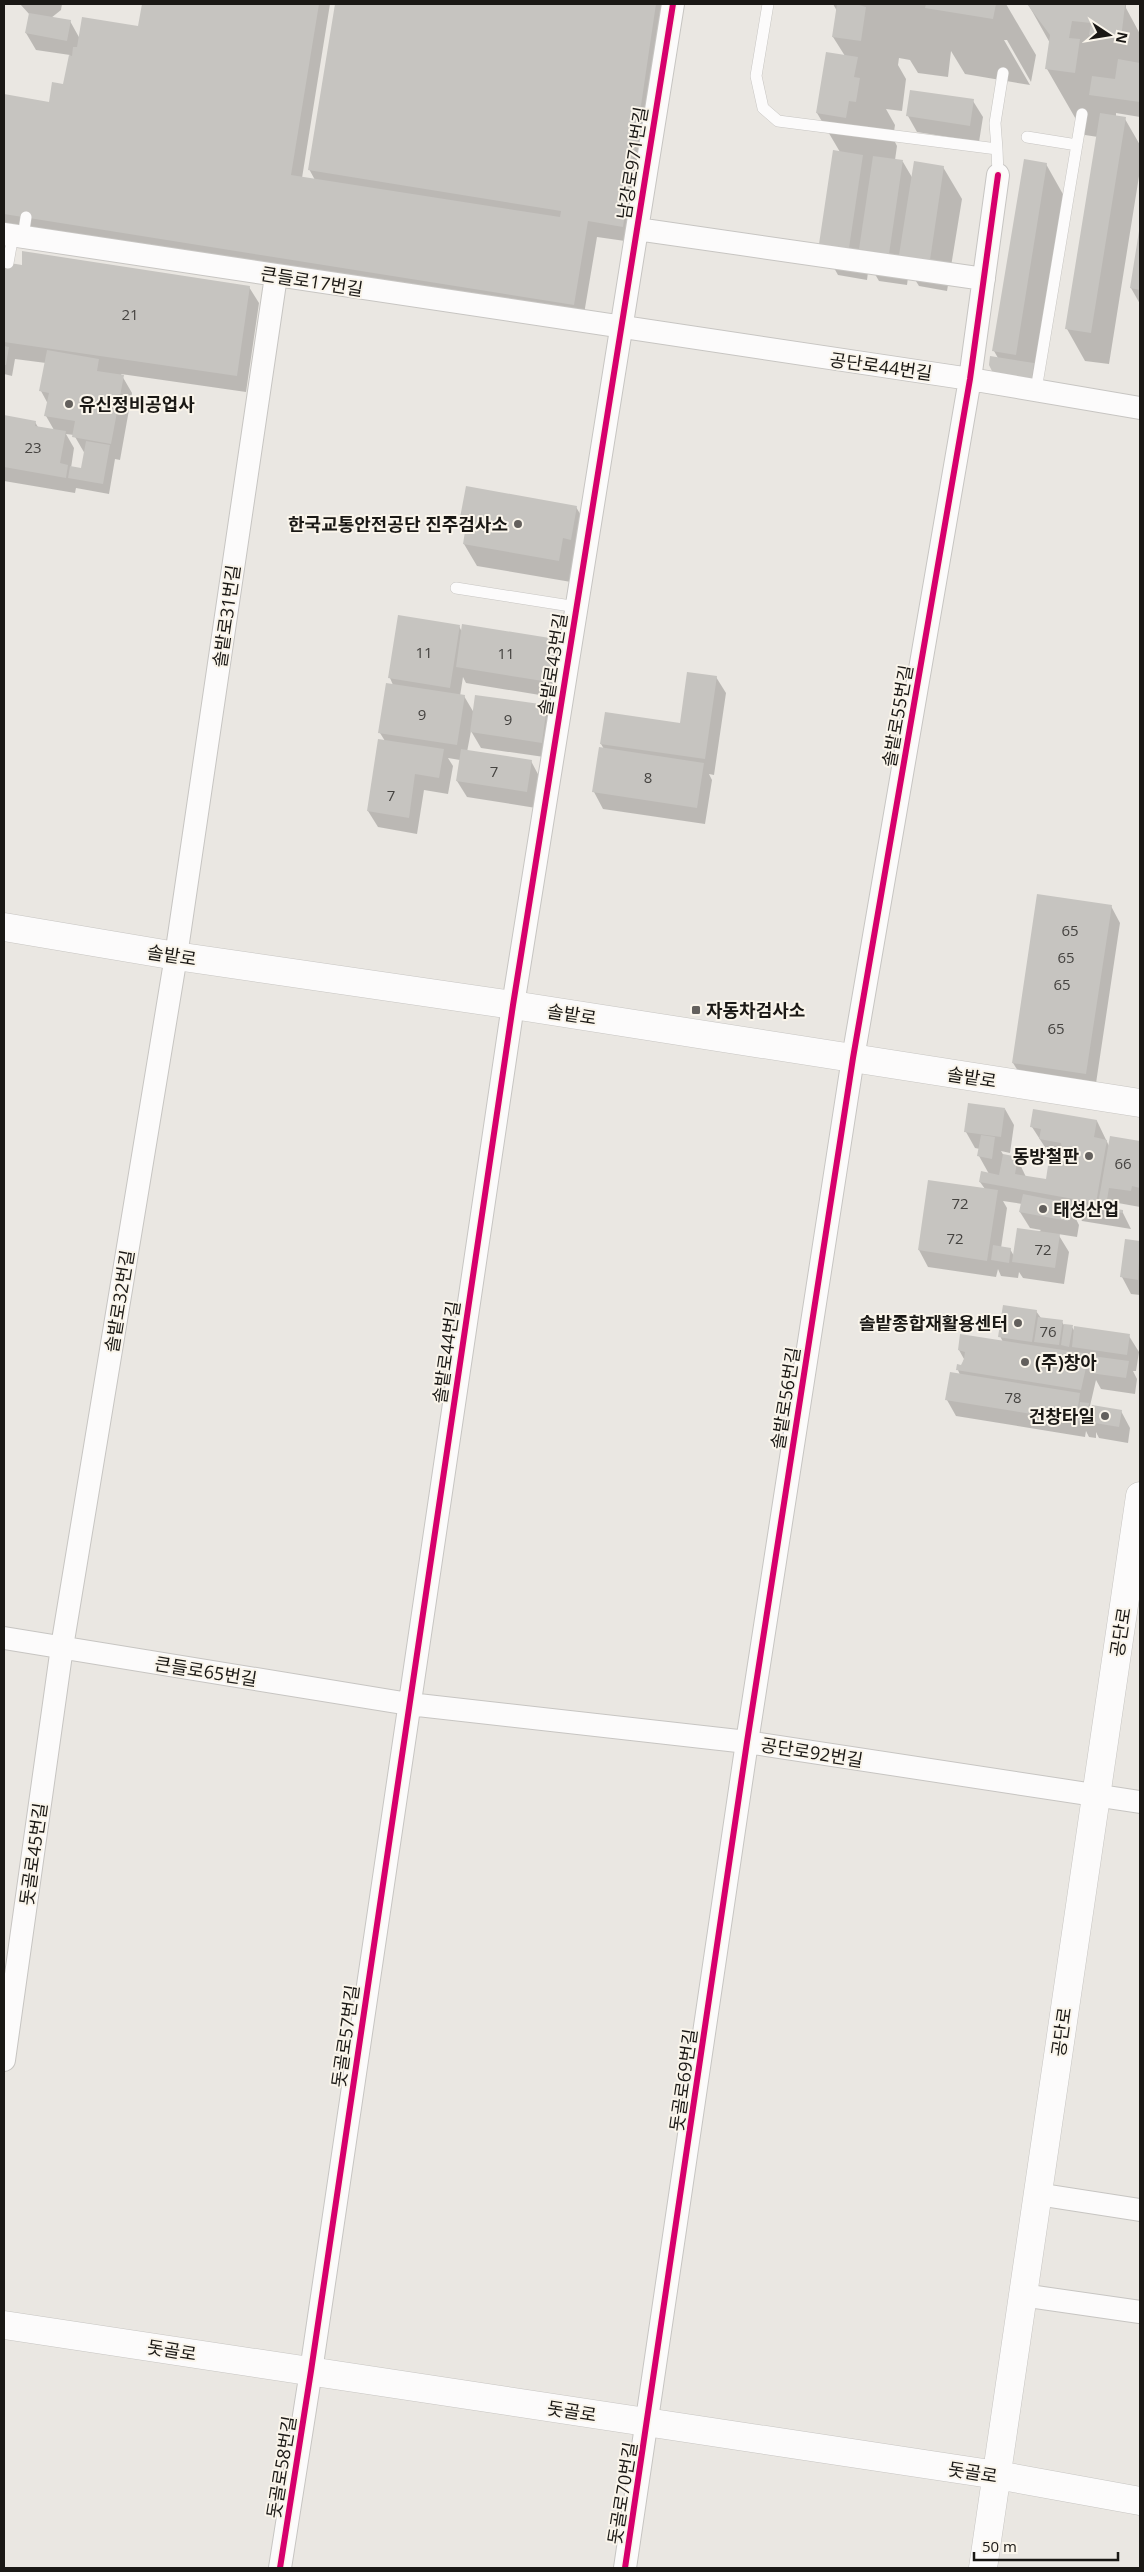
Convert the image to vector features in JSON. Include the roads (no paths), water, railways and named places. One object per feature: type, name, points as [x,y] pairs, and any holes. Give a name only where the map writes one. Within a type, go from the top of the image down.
[{"type":"street","name":"남강로971번길","points":[[621,327],[673,4]]},
{"type":"street","points":[[970,379],[998,175]]},
{"type":"street","name":"남강로971번길","points":[[637,229],[984,279]]},
{"type":"street","name":"큰들로17번길","points":[[16,231],[276,276],[621,327]]},
{"type":"street","name":"솔밭로31번길","points":[[176,956],[276,276]]},
{"type":"street","name":"공단로44번길","points":[[621,327],[970,379],[1140,408]]},
{"type":"street","name":"솔밭로43번길","points":[[513,1005],[621,327]]},
{"type":"street","name":"솔밭로55번길","points":[[853,1058],[970,379]]},
{"type":"street","name":"솔밭로","points":[[4,927],[176,956],[513,1005],[1140,1103]]},
{"type":"street","name":"솔밭로32번길","points":[[62,1647],[176,956]]},
{"type":"street","name":"솔밭로44번길","points":[[409,1704],[513,1005]]},
{"type":"street","name":"솔밭로56번길","points":[[747,1742],[853,1058]]},
{"type":"street","name":"공단로","points":[[983,2568],[1140,1496]]},
{"type":"street","name":"큰들로65번길","points":[[4,1638],[409,1704]]},
{"type":"street","name":"돗골로45번길","points":[[4,2060],[62,1647]]},
{"type":"street","name":"공단로92번길","points":[[409,1704],[747,1742],[1140,1802]]},
{"type":"street","name":"돗골로57번길","points":[[312,2371],[409,1704]]},
{"type":"street","name":"돗골로69번길","points":[[648,2422],[747,1742]]},
{"type":"street","points":[[1037,2194],[1140,2210]]},
{"type":"street","points":[[1022,2295],[1140,2312]]},
{"type":"street","name":"돗골로","points":[[4,2325],[998,2475],[1140,2501]]},
{"type":"street","name":"돗골로58번길","points":[[280,2568],[312,2371]]},
{"type":"street","name":"돗골로70번길","points":[[625,2568],[648,2422]]},
{"type":"lane","points":[[768,4],[756,76],[763,108],[778,121],[997,149]]},
{"type":"lane","points":[[998,175],[995,123],[1003,73]]},
{"type":"lane","points":[[1036,390],[1082,114]]},
{"type":"lane","points":[[1026,137],[1077,145]]},
{"type":"lane","points":[[8,263],[16,231]]},
{"type":"lane","points":[[456,588],[577,607]]},
{"type":"place","name":"유신정비공업사","points":[[69,404]]},
{"type":"place","name":"한국교통안전공단 진주검사소","points":[[518,524]]},
{"type":"place","name":"자동차검사소","points":[[696,1010]]},
{"type":"place","name":"동방철판","points":[[1089,1156]]},
{"type":"place","name":"태성산업","points":[[1043,1209]]},
{"type":"place","name":"솔밭종합재활용센터","points":[[1018,1323]]},
{"type":"place","name":"(주)창아","points":[[1025,1362]]},
{"type":"place","name":"건창타일","points":[[1105,1416]]}]
